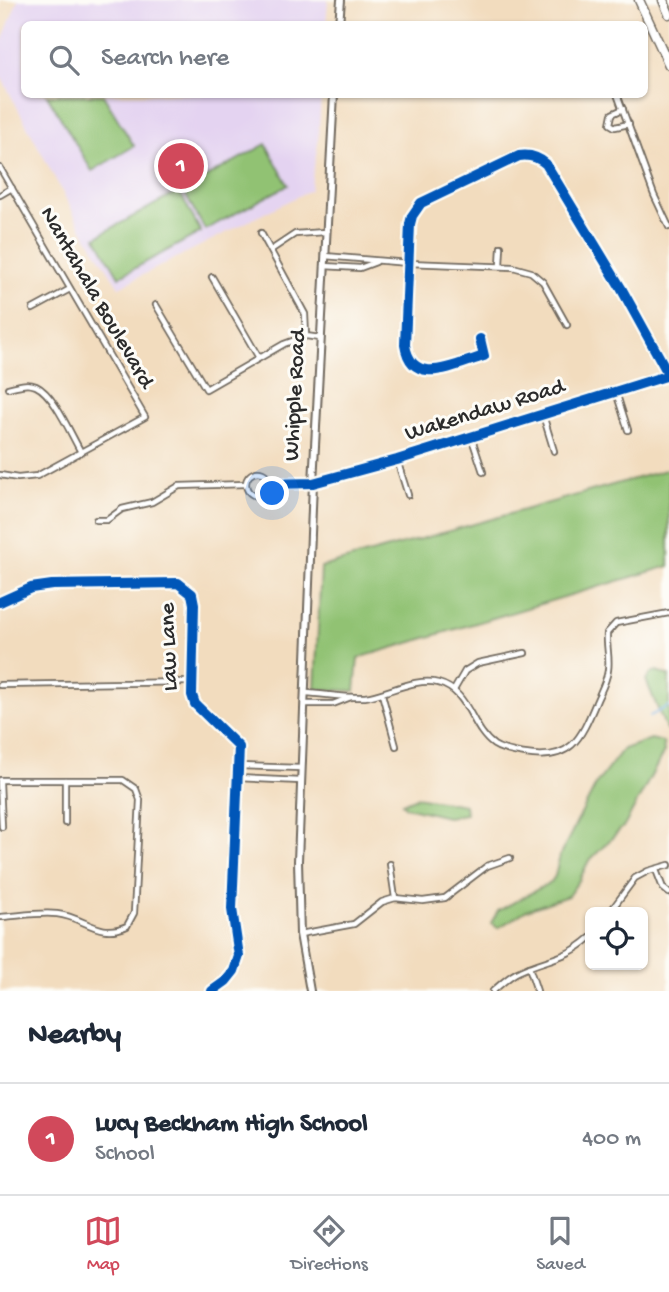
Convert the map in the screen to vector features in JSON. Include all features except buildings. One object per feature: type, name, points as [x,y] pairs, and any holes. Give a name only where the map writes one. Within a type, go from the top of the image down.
[{"type":"highway","points":[[639,0],[669,65]]},
{"type":"highway","points":[[663,0],[669,14]]},
{"type":"main road","points":[[339,21],[341,0]]},
{"type":"main road","name":"Whipple Road","points":[[310,991],[300,933],[298,862],[313,483],[334,98]]},
{"type":"street","points":[[619,98],[654,195],[669,227]]},
{"type":"street","points":[[623,109],[612,114],[610,124],[615,127],[629,124]]},
{"type":"street","points":[[480,339],[484,356],[433,371],[421,371],[412,365],[405,345],[410,224],[421,203],[526,155],[540,158],[546,164],[621,288],[669,375]]},
{"type":"street","name":"Nantahala Boulevard","points":[[0,168],[145,417],[37,476],[18,478],[0,475]]},
{"type":"street","points":[[0,195],[12,188]]},
{"type":"street","points":[[271,250],[295,234],[325,232]]},
{"type":"street","points":[[261,233],[306,314],[306,336]]},
{"type":"street","points":[[500,265],[501,247]]},
{"type":"street","points":[[324,256],[408,263],[500,265],[531,272],[543,282],[567,325]]},
{"type":"street","points":[[324,266],[360,268],[380,261]]},
{"type":"street","points":[[212,277],[259,358]]},
{"type":"street","points":[[33,309],[70,289]]},
{"type":"street","points":[[156,305],[206,389],[293,339],[306,336],[320,338]]},
{"type":"street","name":"Wakendaw Road","points":[[270,484],[313,483],[397,460],[669,375]]},
{"type":"street","points":[[8,388],[26,384],[47,394],[81,452]]},
{"type":"street","points":[[616,393],[628,430]]},
{"type":"street","points":[[543,415],[554,451]]},
{"type":"street","points":[[471,436],[482,472]]},
{"type":"street","points":[[397,460],[408,495]]},
{"type":"street","points":[[260,472],[268,476],[270,484],[268,491],[258,496],[248,491],[246,484],[252,473],[260,472]]},
{"type":"street","points":[[96,520],[107,520],[122,509],[152,502],[179,486],[246,484]]},
{"type":"street","name":"Law Lane","points":[[0,602],[32,588],[52,585],[178,583],[192,594],[194,604],[191,682],[195,704],[239,747],[232,909],[239,956],[234,971],[212,991]]},
{"type":"street","points":[[306,692],[352,696],[382,694],[420,683],[437,682],[454,690],[463,700],[493,745],[506,751],[537,756],[562,751],[582,735],[605,681],[608,670],[607,633],[616,623],[669,613]]},
{"type":"street","points":[[454,690],[465,671],[478,663],[525,653]]},
{"type":"street","points":[[0,685],[191,682]]},
{"type":"street","points":[[382,694],[396,747]]},
{"type":"street","points":[[304,705],[334,704],[352,696]]},
{"type":"street","points":[[239,766],[301,768]]},
{"type":"street","points":[[239,778],[301,782]]},
{"type":"street","points":[[65,780],[65,823]]},
{"type":"street","points":[[0,917],[57,914],[110,931],[127,926],[134,913],[140,800],[136,789],[123,780],[0,781],[2,827]]},
{"type":"street","points":[[300,933],[354,924],[382,902],[395,898],[423,901],[445,898],[487,866],[510,858]]},
{"type":"street","points":[[390,864],[395,898]]},
{"type":"street","points":[[614,907],[635,878],[669,865]]},
{"type":"street","points":[[656,870],[663,888],[669,893]]},
{"type":"street","points":[[493,991],[518,971],[571,953],[585,942]]},
{"type":"street","points":[[529,967],[537,991]]},
{"type":"shaded area","points":[[18,0],[328,0],[326,21],[21,21],[21,98],[321,98],[318,143],[310,190],[119,287],[82,229],[0,75],[0,46]]},
{"type":"green space","points":[[49,98],[105,98],[134,146],[92,171]]},
{"type":"green space","points":[[266,144],[288,185],[205,230],[183,190]]},
{"type":"green space","points":[[179,191],[201,232],[119,277],[96,237]]},
{"type":"green space","points":[[669,469],[669,566],[358,658],[355,691],[315,689],[321,567]]},
{"type":"green space","points":[[657,671],[669,676],[669,730],[666,729],[646,680],[651,673]]},
{"type":"green space","points":[[651,739],[663,742],[664,752],[625,825],[588,862],[568,896],[527,910],[498,928],[491,923],[498,911],[551,882],[560,855],[597,783],[623,749]]},
{"type":"green space","points":[[416,797],[465,805],[466,814],[447,817],[406,807],[402,803]]},
{"type":"waterway","points":[[650,716],[669,706]]},
{"type":"cycle path","points":[[270,484],[313,483],[397,460],[669,375],[621,288],[546,164],[530,156],[519,156],[421,203],[412,216],[405,345],[409,358],[416,366],[426,370],[449,368],[484,356],[480,339]]},
{"type":"cycle path","points":[[0,602],[31,588],[52,585],[178,583],[192,594],[192,695],[195,704],[239,747],[232,909],[239,956],[234,971],[212,991]]},
{"type":"place","name":"Lucy Beckham High School","points":[[181,166]]}]
